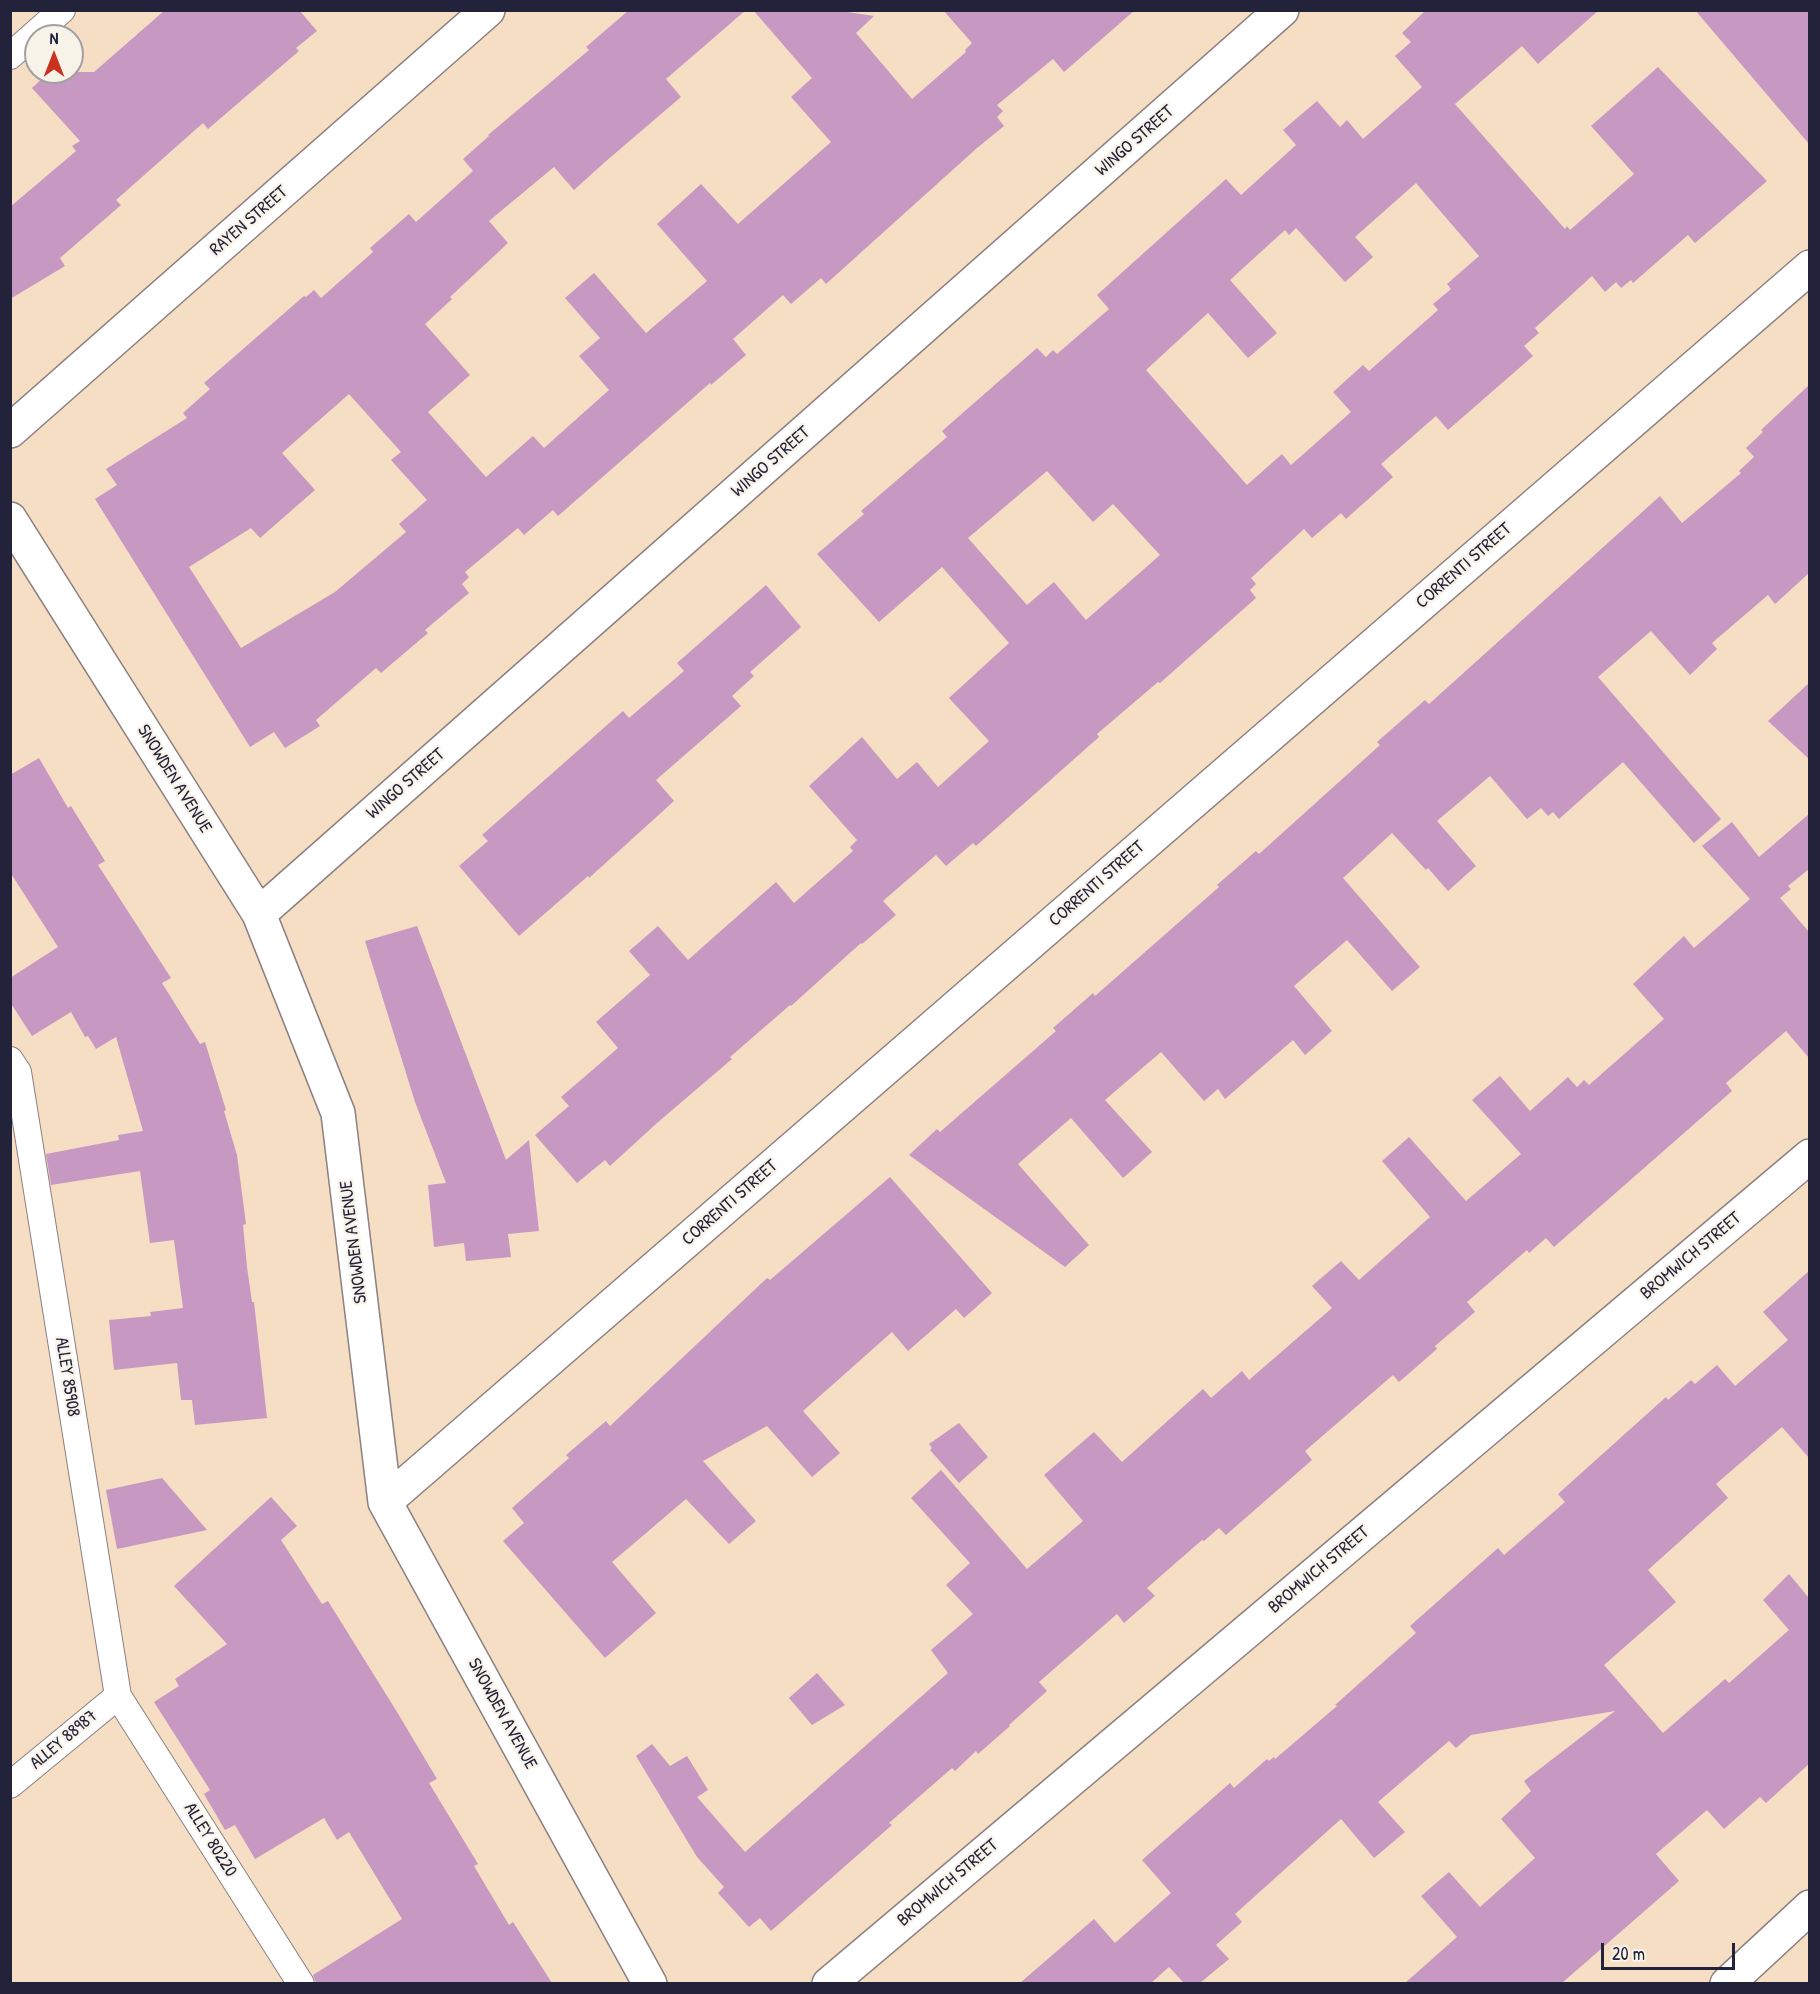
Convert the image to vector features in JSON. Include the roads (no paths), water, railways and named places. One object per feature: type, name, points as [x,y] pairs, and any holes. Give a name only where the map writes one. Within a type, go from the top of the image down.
[{"type":"street","name":"RAYEN STREET","points":[[10,431],[488,10]]},
{"type":"street","name":"WINGO STREET","points":[[259,914],[1282,10]]},
{"type":"street","name":"CORRENTI STREET","points":[[385,1502],[1809,267]]},
{"type":"street","name":"SNOWDEN AVENUE","points":[[10,519],[259,914],[338,1113],[385,1502],[650,1983]]},
{"type":"street","name":"BROMWICH STREET","points":[[830,1983],[1809,1156]]},
{"type":"street","points":[[1728,1983],[1809,1907]]},
{"type":"lane","points":[[10,56],[62,10]]},
{"type":"lane","name":"ALLEY 85908","points":[[10,1060],[18,1072],[118,1696]]},
{"type":"lane","name":"ALLEY 88987","points":[[10,1785],[118,1696]]},
{"type":"lane","name":"ALLEY 80220","points":[[118,1696],[301,1983]]}]
